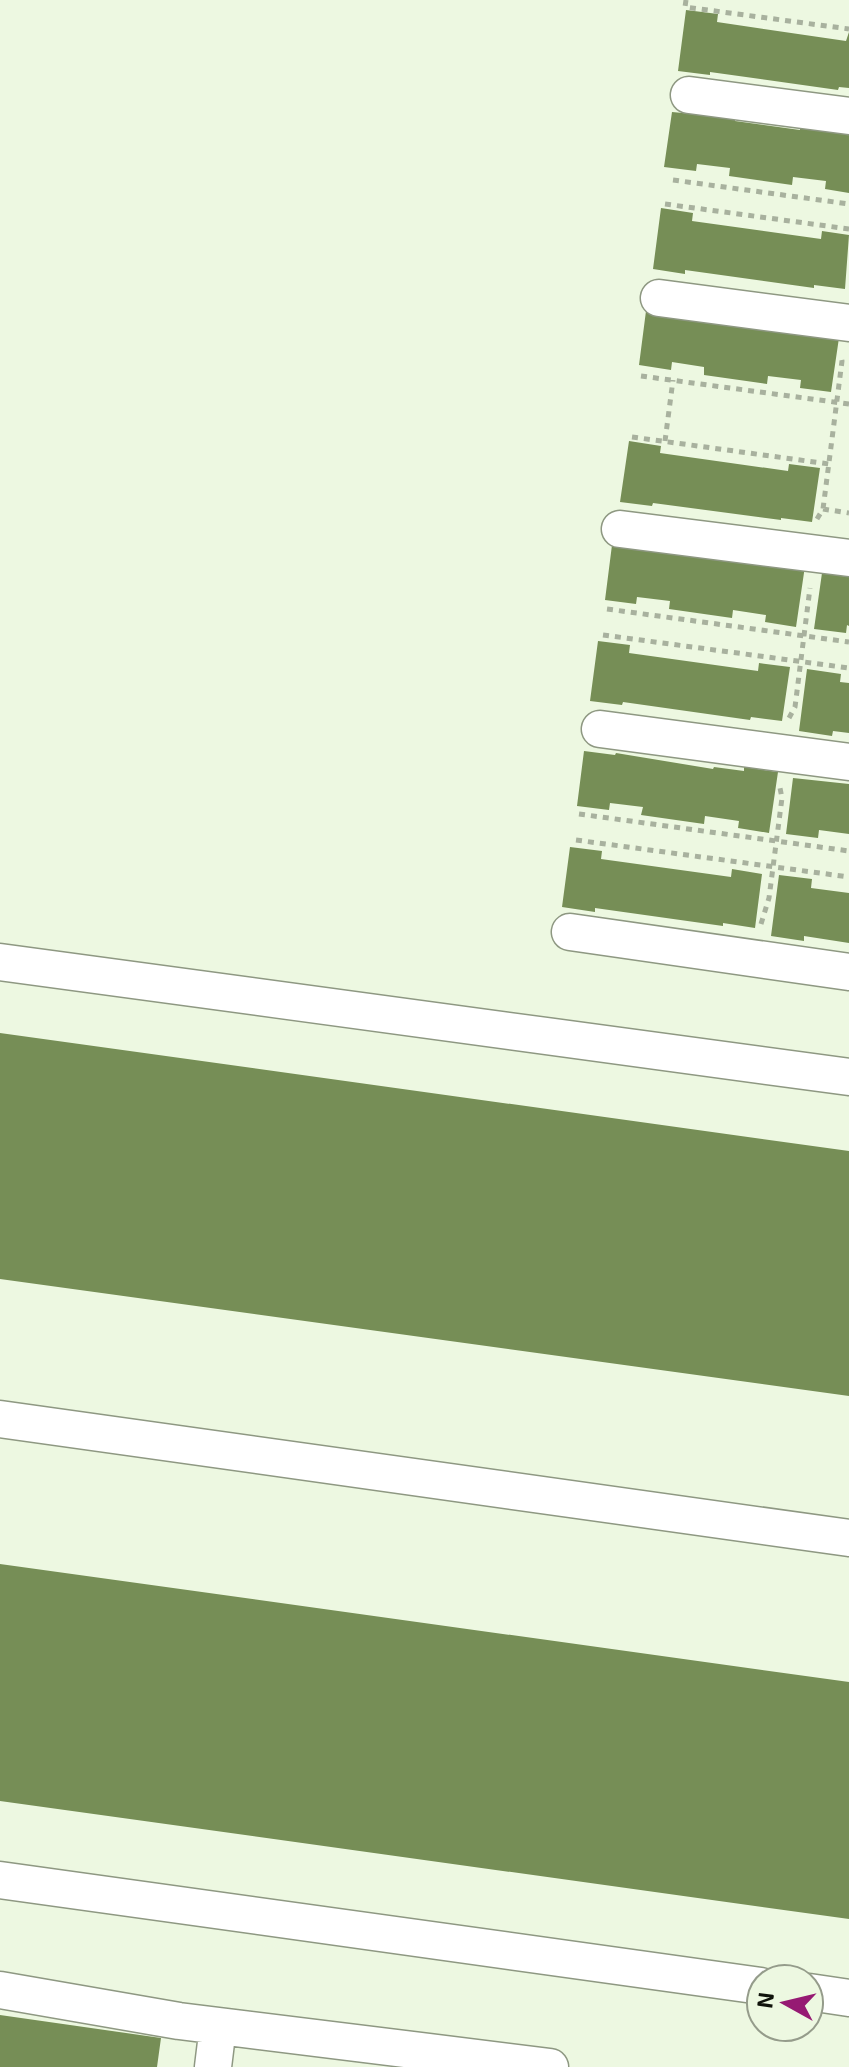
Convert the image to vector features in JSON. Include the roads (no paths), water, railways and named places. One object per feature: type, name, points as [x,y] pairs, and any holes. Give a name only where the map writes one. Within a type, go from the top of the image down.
[{"type":"lane","points":[[689,95],[849,116]]},
{"type":"lane","points":[[659,298],[847,323]]},
{"type":"lane","points":[[620,529],[849,558]]},
{"type":"lane","points":[[600,729],[849,762]]},
{"type":"lane","points":[[570,932],[849,972]]},
{"type":"lane","points":[[0,962],[849,1077]]},
{"type":"lane","points":[[0,1419],[849,1538]]},
{"type":"lane","points":[[0,1880],[745,1984]]},
{"type":"lane","points":[[0,1990],[218,2026],[550,2067]]},
{"type":"lane","points":[[825,1994],[849,1998]]},
{"type":"lane","points":[[213,2067],[218,2026]]}]
